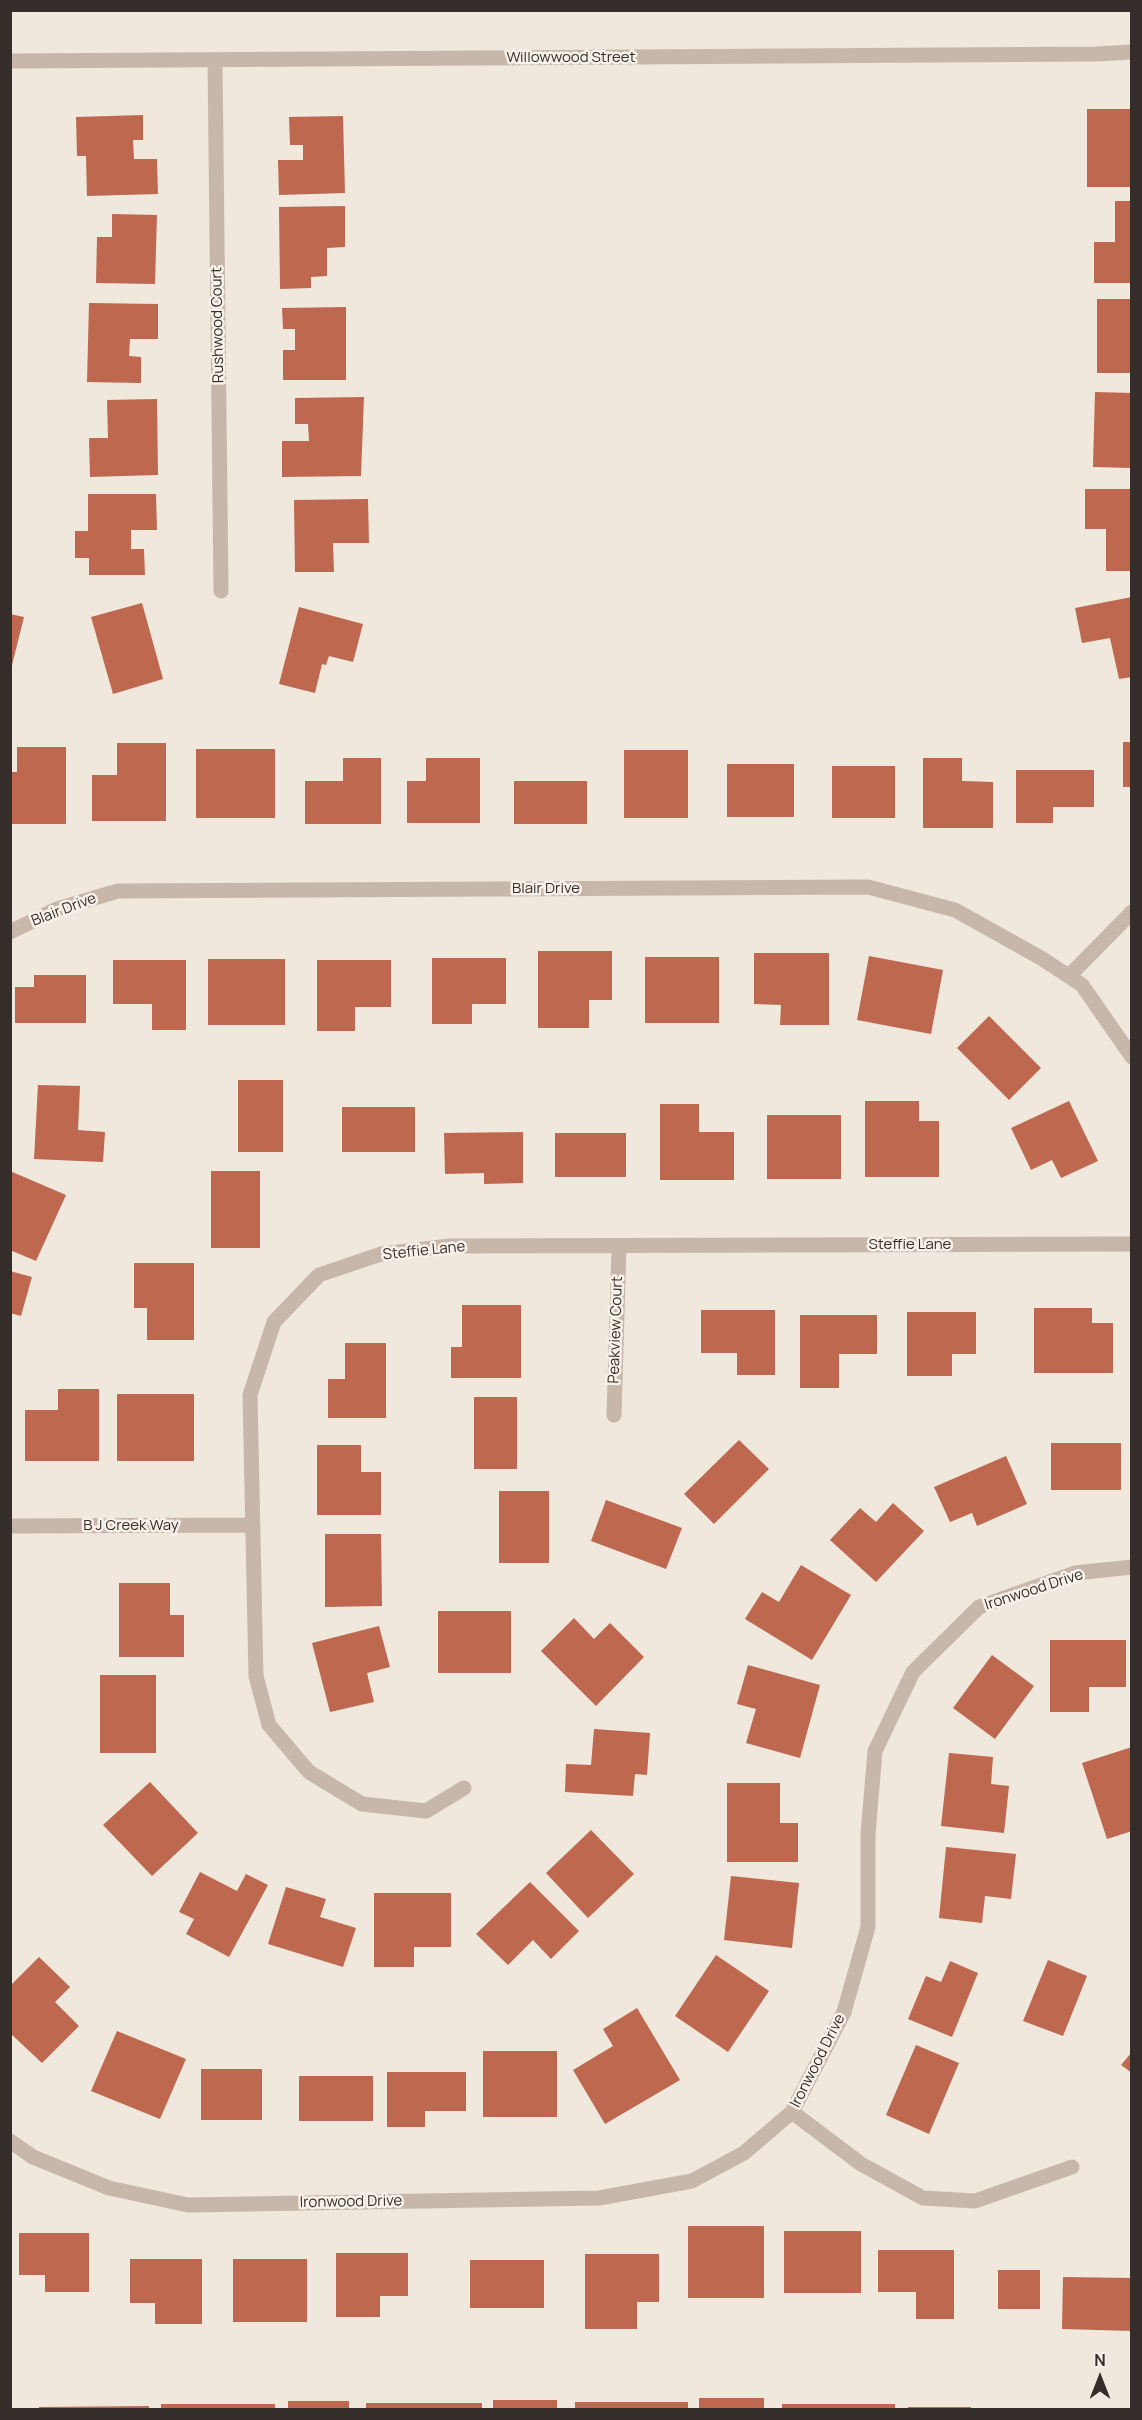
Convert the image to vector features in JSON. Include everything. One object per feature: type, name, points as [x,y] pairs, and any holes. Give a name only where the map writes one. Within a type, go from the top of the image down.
[{"type":"street","name":"Willowwood Street","points":[[10,61],[1131,52]]},
{"type":"street","name":"Rushwood Court","points":[[215,60],[220,591]]},
{"type":"street","name":"Blair Drive","points":[[10,932],[57,909],[118,891],[868,887],[955,910],[1069,976],[1082,985],[1131,1057]]},
{"type":"street","points":[[1069,976],[1131,912]]},
{"type":"street","name":"Steffie Lane","points":[[464,1788],[426,1811],[362,1804],[309,1772],[269,1725],[256,1677],[250,1395],[274,1322],[319,1275],[381,1254],[450,1246],[1131,1244]]},
{"type":"street","name":"Peakview Court","points":[[614,1415],[619,1246]]},
{"type":"street","name":"B J Creek Way","points":[[10,1526],[252,1525]]},
{"type":"street","name":"Ironwood Drive","points":[[10,2141],[33,2157],[109,2188],[188,2205],[599,2198],[692,2181],[744,2153],[792,2112],[844,2012],[868,1927],[868,1834],[875,1751],[913,1672],[979,1607],[1076,1573],[1131,1567]]},
{"type":"street","points":[[792,2112],[861,2164],[923,2198],[975,2201],[1072,2167]]},
{"type":"building","points":[[1087,109],[1132,109],[1132,187],[1087,187]]},
{"type":"building","points":[[143,115],[143,140],[133,140],[134,159],[157,159],[158,194],[87,196],[86,156],[77,156],[76,117]]},
{"type":"building","points":[[343,116],[345,193],[279,195],[278,160],[303,160],[303,145],[290,145],[289,117]]},
{"type":"building","points":[[1115,201],[1132,201],[1132,283],[1094,283],[1094,242],[1115,242]]},
{"type":"building","points":[[345,206],[345,247],[327,248],[327,276],[311,277],[311,288],[280,289],[279,207]]},
{"type":"building","points":[[112,214],[157,215],[155,284],[96,283],[97,237],[112,237]]},
{"type":"building","points":[[1097,299],[1132,299],[1132,373],[1097,373]]},
{"type":"building","points":[[89,303],[158,304],[158,339],[130,339],[129,356],[141,357],[141,383],[87,382]]},
{"type":"building","points":[[346,307],[346,380],[283,380],[283,350],[295,350],[295,329],[283,329],[282,308]]},
{"type":"building","points":[[1095,392],[1132,393],[1132,468],[1093,467]]},
{"type":"building","points":[[364,397],[361,476],[282,477],[282,441],[309,441],[308,424],[295,424],[295,398]]},
{"type":"building","points":[[157,399],[158,475],[90,477],[89,438],[108,438],[107,400]]},
{"type":"building","points":[[1085,489],[1132,489],[1132,571],[1106,571],[1106,529],[1085,529]]},
{"type":"building","points":[[88,494],[156,494],[157,530],[131,530],[131,549],[144,549],[145,575],[89,575],[89,558],[75,558],[75,531],[88,531]]},
{"type":"building","points":[[368,499],[369,543],[333,543],[334,572],[295,572],[294,500]]},
{"type":"building","points":[[1132,597],[1132,677],[1119,679],[1110,638],[1082,643],[1075,608]]},
{"type":"building","points":[[142,603],[163,679],[113,694],[91,617]]},
{"type":"building","points":[[299,607],[363,624],[353,662],[329,656],[326,665],[322,664],[315,693],[279,684]]},
{"type":"building","points":[[10,614],[24,617],[11,669],[10,669]]},
{"type":"building","points":[[1123,742],[1132,742],[1132,787],[1123,787]]},
{"type":"building","points":[[117,743],[166,743],[166,821],[92,821],[92,775],[117,775]]},
{"type":"building","points":[[17,747],[66,747],[66,824],[10,824],[10,772],[17,772]]},
{"type":"building","points":[[196,749],[275,749],[275,818],[196,818]]},
{"type":"building","points":[[624,750],[688,750],[688,818],[624,818]]},
{"type":"building","points":[[343,758],[381,758],[381,824],[305,824],[305,781],[343,781]]},
{"type":"building","points":[[426,758],[480,758],[480,823],[407,823],[407,781],[426,781]]},
{"type":"building","points":[[923,758],[962,758],[962,781],[993,782],[993,828],[923,828]]},
{"type":"building","points":[[727,764],[794,764],[794,817],[727,817]]},
{"type":"building","points":[[832,766],[895,766],[895,818],[832,818]]},
{"type":"building","points":[[1016,770],[1094,770],[1094,807],[1053,807],[1053,823],[1016,823]]},
{"type":"building","points":[[514,781],[587,781],[587,824],[514,824]]},
{"type":"building","points":[[538,951],[612,951],[612,1000],[589,1000],[589,1028],[538,1028]]},
{"type":"building","points":[[754,953],[829,953],[829,1025],[780,1025],[781,1005],[754,1004]]},
{"type":"building","points":[[869,956],[943,970],[931,1034],[857,1020]]},
{"type":"building","points":[[645,957],[719,957],[719,1023],[645,1023]]},
{"type":"building","points":[[432,958],[506,958],[506,1004],[472,1004],[472,1024],[432,1024]]},
{"type":"building","points":[[208,959],[285,959],[285,1025],[208,1025]]},
{"type":"building","points":[[113,960],[186,960],[186,1030],[152,1030],[152,1004],[113,1004]]},
{"type":"building","points":[[317,960],[391,960],[391,1007],[355,1007],[355,1031],[317,1031]]},
{"type":"building","points":[[34,975],[86,975],[86,1023],[15,1023],[15,987],[34,987]]},
{"type":"building","points":[[989,1016],[1041,1068],[1009,1100],[957,1048]]},
{"type":"building","points":[[238,1080],[283,1080],[283,1152],[238,1152]]},
{"type":"building","points":[[38,1085],[80,1086],[78,1130],[105,1132],[103,1162],[34,1159]]},
{"type":"building","points":[[865,1101],[919,1101],[919,1121],[939,1121],[939,1177],[865,1177]]},
{"type":"building","points":[[1069,1101],[1098,1161],[1061,1178],[1052,1160],[1031,1170],[1011,1128]]},
{"type":"building","points":[[660,1104],[699,1104],[699,1132],[734,1132],[734,1180],[660,1180]]},
{"type":"building","points":[[342,1107],[415,1107],[415,1152],[342,1152]]},
{"type":"building","points":[[767,1115],[841,1115],[841,1179],[767,1179]]},
{"type":"building","points":[[523,1132],[523,1183],[484,1184],[484,1173],[445,1174],[444,1133]]},
{"type":"building","points":[[555,1133],[626,1133],[626,1177],[555,1177]]},
{"type":"building","points":[[10,1171],[66,1195],[36,1261],[10,1250]]},
{"type":"building","points":[[211,1171],[260,1171],[260,1248],[211,1248]]},
{"type":"building","points":[[134,1263],[194,1263],[194,1340],[147,1340],[147,1308],[134,1308]]},
{"type":"building","points":[[10,1271],[32,1277],[21,1316],[10,1313]]},
{"type":"building","points":[[462,1305],[521,1305],[521,1378],[451,1378],[451,1347],[462,1347]]},
{"type":"building","points":[[1034,1308],[1092,1308],[1092,1323],[1113,1323],[1113,1373],[1034,1373]]},
{"type":"building","points":[[701,1310],[775,1310],[775,1375],[737,1375],[737,1353],[701,1353]]},
{"type":"building","points":[[907,1312],[976,1312],[976,1354],[952,1354],[952,1376],[907,1376]]},
{"type":"building","points":[[800,1315],[877,1315],[877,1354],[839,1354],[839,1388],[800,1388]]},
{"type":"building","points":[[345,1343],[386,1343],[386,1418],[328,1418],[328,1379],[345,1379]]},
{"type":"building","points":[[58,1389],[99,1389],[99,1461],[25,1461],[25,1410],[58,1410]]},
{"type":"building","points":[[117,1394],[194,1394],[194,1461],[117,1461]]},
{"type":"building","points":[[474,1397],[517,1397],[517,1469],[474,1469]]},
{"type":"building","points":[[739,1440],[769,1469],[714,1524],[684,1494]]},
{"type":"building","points":[[1051,1443],[1121,1443],[1121,1490],[1051,1490]]},
{"type":"building","points":[[317,1445],[361,1445],[361,1472],[381,1472],[381,1515],[317,1515]]},
{"type":"building","points":[[1006,1456],[1027,1504],[977,1526],[972,1513],[950,1522],[934,1487]]},
{"type":"building","points":[[499,1491],[549,1491],[549,1563],[499,1563]]},
{"type":"building","points":[[606,1500],[682,1528],[666,1569],[591,1541]]},
{"type":"building","points":[[893,1503],[924,1531],[876,1582],[830,1540],[860,1508],[876,1522]]},
{"type":"building","points":[[325,1534],[381,1534],[382,1606],[325,1607]]},
{"type":"building","points":[[801,1565],[851,1595],[812,1660],[745,1619],[762,1592],[779,1602]]},
{"type":"building","points":[[119,1583],[170,1583],[170,1615],[184,1615],[184,1657],[119,1657]]},
{"type":"building","points":[[438,1611],[511,1611],[511,1673],[438,1673]]},
{"type":"building","points":[[574,1618],[594,1639],[610,1623],[644,1657],[596,1706],[541,1651]]},
{"type":"building","points":[[379,1626],[390,1667],[367,1673],[374,1702],[330,1712],[312,1643]]},
{"type":"building","points":[[1050,1640],[1126,1640],[1126,1687],[1089,1687],[1089,1712],[1050,1712]]},
{"type":"building","points":[[992,1655],[1034,1686],[995,1739],[953,1708]]},
{"type":"building","points":[[748,1665],[820,1685],[800,1758],[746,1743],[756,1709],[737,1704]]},
{"type":"building","points":[[100,1675],[156,1675],[156,1753],[100,1753]]},
{"type":"building","points":[[594,1729],[650,1733],[647,1775],[635,1774],[633,1796],[565,1792],[566,1764],[591,1765]]},
{"type":"building","points":[[1132,1747],[1132,1831],[1107,1839],[1082,1763]]},
{"type":"building","points":[[949,1753],[993,1757],[991,1784],[1009,1786],[1004,1833],[941,1826]]},
{"type":"building","points":[[150,1782],[198,1833],[152,1876],[103,1825]]},
{"type":"building","points":[[727,1783],[780,1783],[780,1823],[798,1823],[798,1862],[727,1862]]},
{"type":"building","points":[[591,1830],[634,1874],[588,1918],[546,1873]]},
{"type":"building","points":[[946,1847],[1016,1854],[1011,1899],[985,1896],[982,1923],[939,1918]]},
{"type":"building","points":[[200,1872],[237,1891],[246,1874],[268,1885],[229,1957],[186,1934],[194,1919],[179,1912]]},
{"type":"building","points":[[731,1876],[799,1883],[792,1948],[724,1940]]},
{"type":"building","points":[[530,1882],[579,1931],[551,1959],[533,1940],[508,1965],[476,1934]]},
{"type":"building","points":[[286,1887],[326,1899],[320,1917],[356,1928],[343,1967],[268,1944]]},
{"type":"building","points":[[374,1893],[451,1893],[451,1947],[414,1947],[414,1967],[374,1967]]},
{"type":"building","points":[[716,1955],[769,1991],[728,2052],[675,2016]]},
{"type":"building","points":[[39,1957],[70,1987],[55,2002],[79,2026],[42,2063],[10,2033],[10,1986]]},
{"type":"building","points":[[1048,1960],[1087,1976],[1063,2036],[1023,2021]]},
{"type":"building","points":[[950,1961],[978,1973],[952,2037],[908,2019],[926,1976],[941,1982]]},
{"type":"building","points":[[637,2008],[680,2080],[605,2124],[573,2070],[613,2046],[603,2029]]},
{"type":"building","points":[[117,2031],[186,2059],[160,2119],[91,2091]]},
{"type":"building","points":[[916,2045],[959,2063],[929,2134],[886,2115]]},
{"type":"building","points":[[483,2051],[557,2051],[557,2117],[483,2117]]},
{"type":"building","points":[[1132,2052],[1132,2073],[1121,2065]]},
{"type":"building","points":[[201,2069],[262,2069],[262,2120],[201,2120]]},
{"type":"building","points":[[387,2072],[466,2072],[466,2111],[425,2111],[425,2127],[387,2127]]},
{"type":"building","points":[[299,2076],[373,2076],[373,2121],[299,2121]]},
{"type":"building","points":[[688,2226],[764,2226],[764,2298],[688,2298]]},
{"type":"building","points":[[784,2231],[861,2231],[861,2293],[784,2293]]},
{"type":"building","points":[[19,2233],[89,2233],[89,2292],[45,2292],[45,2275],[19,2275]]},
{"type":"building","points":[[878,2250],[954,2250],[954,2319],[916,2319],[916,2292],[878,2292]]},
{"type":"building","points":[[336,2253],[408,2253],[408,2296],[380,2296],[380,2317],[336,2317]]},
{"type":"building","points":[[585,2254],[659,2254],[659,2302],[637,2302],[637,2329],[585,2329]]},
{"type":"building","points":[[130,2259],[202,2259],[202,2324],[155,2324],[155,2303],[130,2303]]},
{"type":"building","points":[[233,2259],[307,2259],[307,2322],[233,2322]]},
{"type":"building","points":[[470,2260],[544,2260],[544,2308],[470,2308]]},
{"type":"building","points":[[998,2270],[1040,2270],[1040,2309],[998,2309]]},
{"type":"building","points":[[1063,2277],[1132,2278],[1132,2331],[1062,2329]]},
{"type":"building","points":[[699,2398],[764,2398],[764,2410],[699,2410]]},
{"type":"building","points":[[493,2400],[557,2400],[557,2410],[493,2410]]},
{"type":"building","points":[[288,2401],[349,2401],[349,2410],[288,2410]]},
{"type":"building","points":[[575,2402],[688,2402],[688,2410],[575,2410]]},
{"type":"building","points":[[366,2403],[482,2403],[482,2410],[366,2410]]},
{"type":"building","points":[[161,2404],[275,2404],[275,2410],[161,2410]]},
{"type":"building","points":[[782,2404],[895,2404],[895,2410],[782,2410]]},
{"type":"building","points":[[149,2406],[149,2410],[39,2410],[39,2407]]},
{"type":"building","points":[[908,2407],[971,2407],[971,2410],[908,2410]]}]
